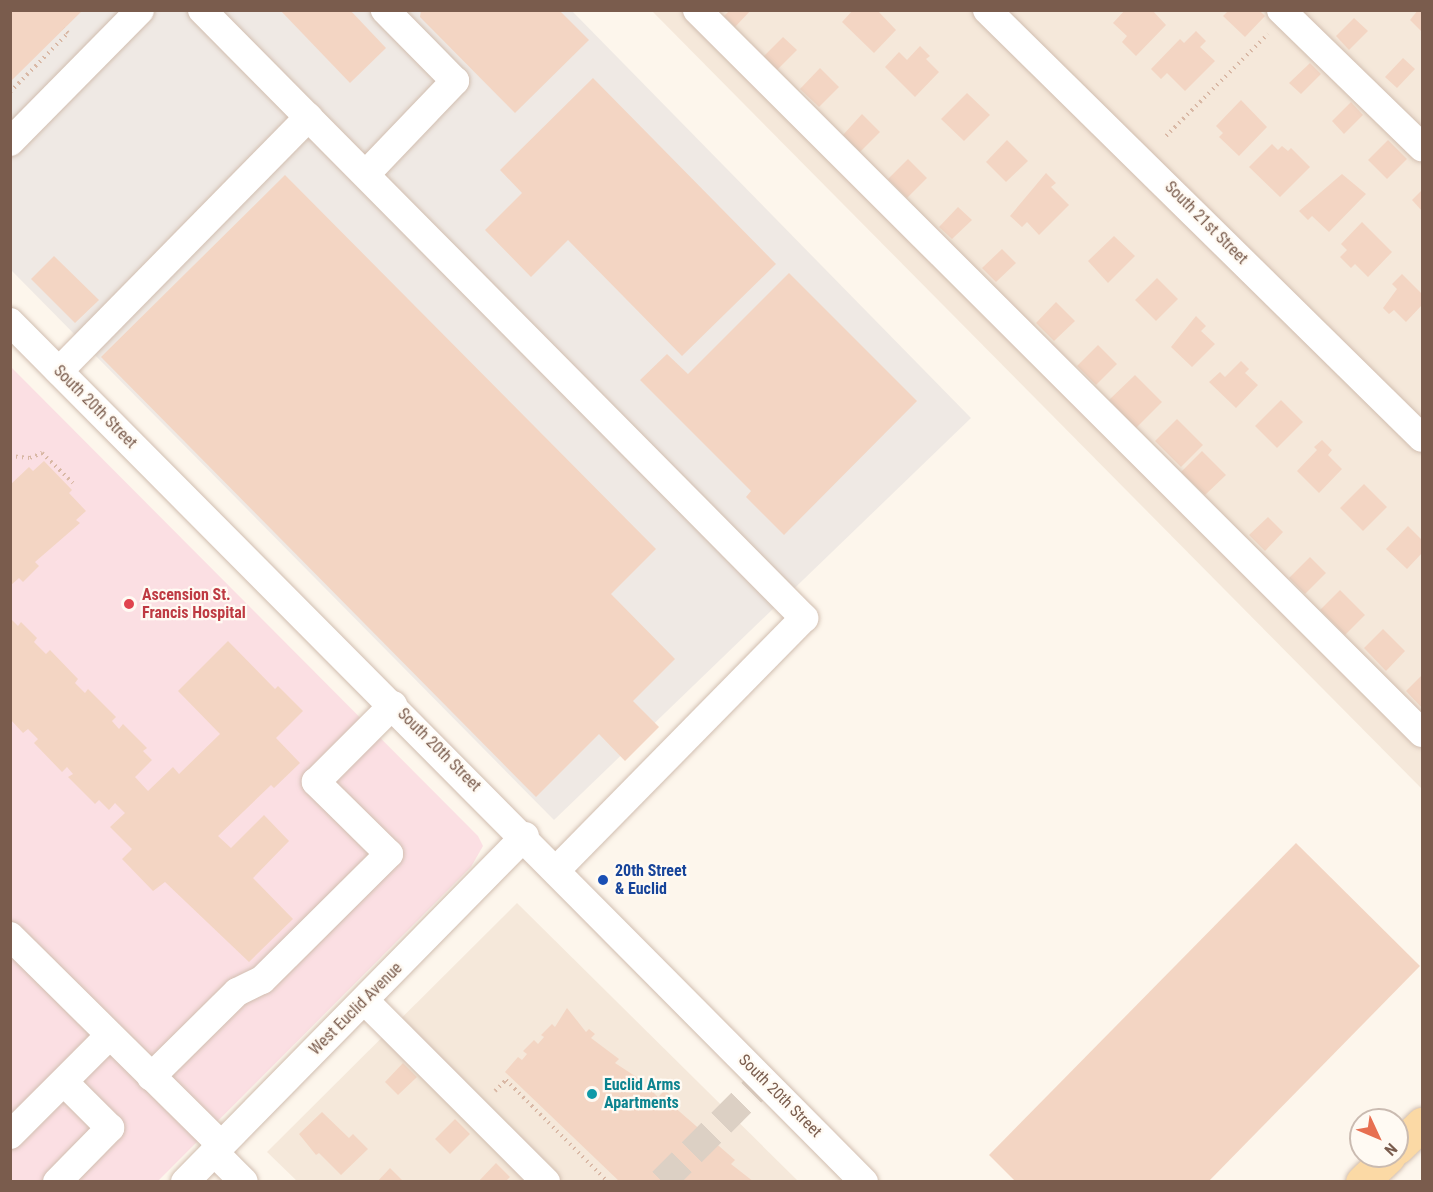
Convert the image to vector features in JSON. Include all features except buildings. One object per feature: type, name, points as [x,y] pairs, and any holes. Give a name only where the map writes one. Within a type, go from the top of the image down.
[{"type":"main road","points":[[1409,1136],[1422,1124]]},
{"type":"main road","points":[[1362,1182],[1377,1168]]},
{"type":"street","points":[[10,142],[141,10]]},
{"type":"street","points":[[202,10],[804,618],[557,869]]},
{"type":"street","points":[[366,174],[455,81],[385,10]]},
{"type":"street","points":[[697,10],[1422,733]]},
{"type":"street","name":"South 21st Street","points":[[987,10],[1422,438]]},
{"type":"street","points":[[1284,13],[1422,147]]},
{"type":"street","points":[[59,371],[309,117]]},
{"type":"street","name":"South 20th Street","points":[[10,322],[525,836],[864,1182]]},
{"type":"street","points":[[151,1077],[237,992],[262,980],[389,854],[316,782],[393,705]]},
{"type":"street","name":"West Euclid Avenue","points":[[185,1182],[525,836]]},
{"type":"street","points":[[10,936],[151,1077],[218,1148],[244,1182]]},
{"type":"street","points":[[365,1001],[546,1182]]},
{"type":"street","points":[[10,1135],[109,1036]]},
{"type":"street","points":[[57,1182],[110,1128],[64,1082]]},
{"type":"path","points":[[1166,136],[1284,13]]},
{"type":"path","points":[[10,92],[68,33],[64,29]]},
{"type":"path","points":[[10,456],[42,453],[73,483]]},
{"type":"path","points":[[476,1111],[506,1080],[608,1182]]},
{"type":"shaded area","points":[[10,11],[572,11],[971,418],[554,820],[11,270]]},
{"type":"shaded area","points":[[652,11],[1422,11],[1422,789]]},
{"type":"shaded area","name":"Ascension St. Francis Hospital","points":[[10,366],[478,836],[483,846],[471,867],[158,1181],[11,1181]]},
{"type":"shaded area","points":[[517,903],[798,1181],[297,1181],[267,1152]]},
{"type":"tunnel","points":[[662,1182],[764,1080]]},
{"type":"place","name":"Ascension St. Francis Hospital","points":[[129,604]]},
{"type":"place","name":"20th Street & Euclid","points":[[603,880]]},
{"type":"place","name":"Euclid Arms Apartments","points":[[592,1094]]}]
